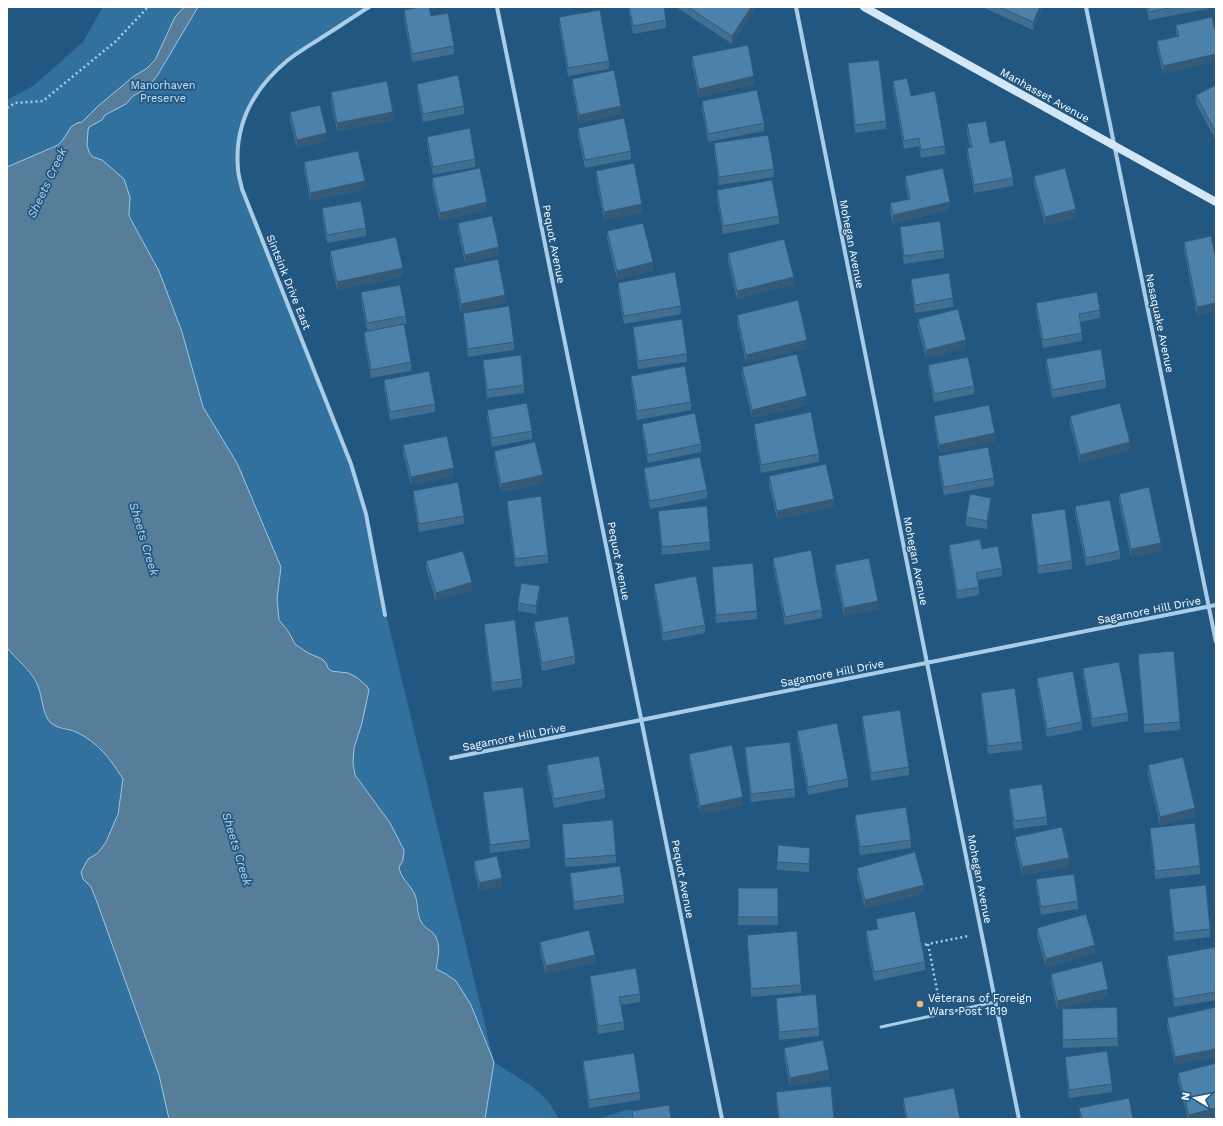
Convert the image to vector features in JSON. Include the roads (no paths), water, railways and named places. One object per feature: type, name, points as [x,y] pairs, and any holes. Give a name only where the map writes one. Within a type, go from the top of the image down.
[{"type":"street","name":"Sintsink Drive East","points":[[369,7],[288,59],[267,79],[246,111],[240,131],[238,170],[242,189],[351,464],[366,514],[385,615]]},
{"type":"street","name":"Pequot Avenue","points":[[497,7],[722,1119]]},
{"type":"street","name":"Mohegan Avenue","points":[[796,7],[1019,1119]]},
{"type":"street","name":"Manhasset Avenue","points":[[864,7],[1216,202]]},
{"type":"street","name":"Nesaquake Avenue","points":[[1086,7],[1216,642]]},
{"type":"street","name":"Sagamore Hill Drive","points":[[451,758],[1216,605]]},
{"type":"lane","points":[[881,1027],[996,1002]]},
{"type":"water","name":"Sheets Creek","points":[[184,7],[198,7],[157,76],[146,89],[133,96],[126,104],[105,115],[102,120],[89,127],[87,145],[89,152],[93,157],[102,160],[124,179],[130,197],[129,216],[159,271],[182,332],[203,407],[237,463],[281,567],[277,599],[279,620],[288,631],[295,644],[308,653],[322,659],[331,671],[348,673],[356,677],[367,686],[369,690],[362,723],[354,748],[353,763],[355,775],[390,823],[404,850],[403,860],[399,867],[400,871],[416,897],[419,916],[422,923],[433,933],[438,941],[439,951],[436,969],[456,981],[471,1005],[494,1062],[485,1119],[169,1119],[159,1075],[97,902],[91,887],[83,879],[81,872],[88,859],[98,853],[106,842],[118,814],[123,779],[109,758],[91,741],[76,732],[57,727],[51,723],[45,714],[38,685],[26,668],[7,648],[7,167],[58,145],[71,127],[82,122],[97,107],[134,76],[146,69],[155,60],[175,17]]},
{"type":"place","name":"Veterans of Foreign Wars Post 1819","points":[[920,1004]]},
{"type":"park label","name":"Manorhaven Preserve","points":[[163,91]]}]
